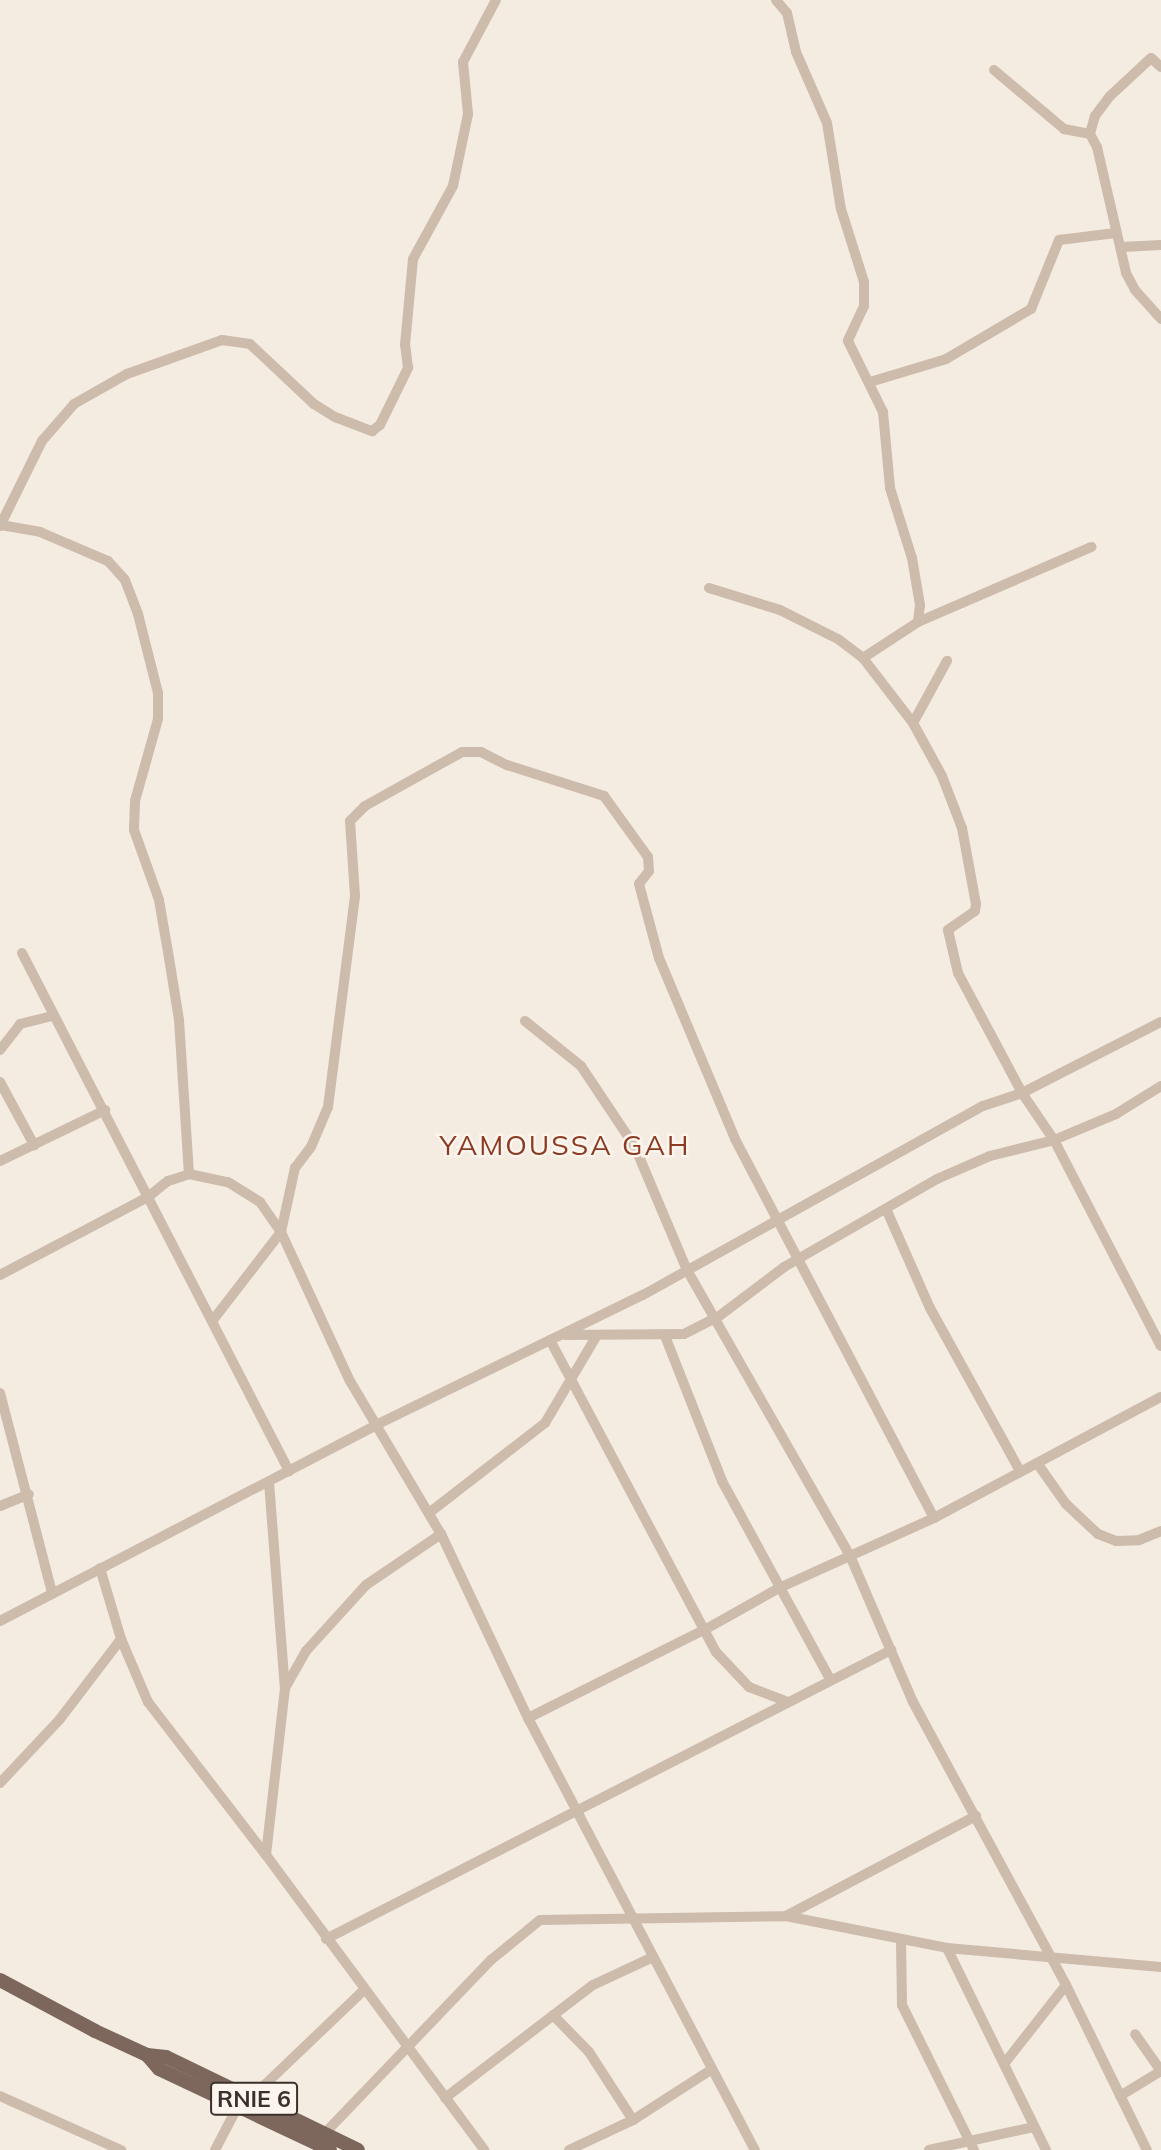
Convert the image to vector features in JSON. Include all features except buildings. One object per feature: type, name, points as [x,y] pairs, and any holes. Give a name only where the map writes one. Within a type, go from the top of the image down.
[{"type":"main road","name":"RNIE 6","points":[[0,1980],[147,2055],[159,2069],[325,2133],[358,2150]]},
{"type":"main road","name":"RNIE 6","points":[[244,2102],[330,2150]]},
{"type":"street","points":[[190,1174],[179,1020],[169,958],[159,900],[134,830],[135,801],[158,719],[158,693],[138,614],[125,580],[108,561],[40,532],[1,526],[42,441],[74,404],[127,374],[222,340],[250,344],[335,417],[372,430],[380,425],[408,368],[406,331],[413,259],[453,186],[468,114],[463,62],[496,0]]},
{"type":"street","points":[[776,0],[787,13],[796,52],[827,123],[841,209],[864,282],[864,306],[848,341],[883,412],[890,488],[912,558],[920,605],[918,622]]},
{"type":"street","points":[[1161,67],[1151,58],[1110,96],[1095,116],[1090,134],[1097,147],[1116,233],[1135,290],[1161,319]]},
{"type":"street","points":[[994,70],[1064,129],[1090,134]]},
{"type":"street","points":[[870,382],[946,359],[1031,309],[1059,240],[1116,233]]},
{"type":"street","points":[[1122,247],[1161,245]]},
{"type":"street","points":[[863,658],[918,622],[1091,547]]},
{"type":"street","points":[[709,587],[810,622],[863,658],[913,723],[942,776],[962,828],[976,904],[975,911],[948,930],[948,940],[958,973],[1022,1093],[1054,1140],[1161,1346]]},
{"type":"street","points":[[913,723],[947,661]]},
{"type":"street","points":[[213,1320],[282,1232],[295,1168],[328,1107],[355,896],[350,821],[365,806],[462,752],[481,752],[507,765],[604,796],[648,857],[649,871],[639,884],[659,958],[735,1139],[800,1258],[934,1518]]},
{"type":"street","points":[[22,953],[52,1016],[105,1110],[289,1471]]},
{"type":"street","points":[[0,1050],[20,1024],[52,1016]]},
{"type":"street","points":[[525,1021],[581,1066],[635,1147],[687,1270],[718,1317],[851,1558],[913,1702],[1066,1986],[1147,2150]]},
{"type":"street","points":[[0,1621],[376,1425],[562,1335],[687,1270],[983,1106],[1022,1093],[1161,1022]]},
{"type":"street","points":[[0,1082],[34,1144]]},
{"type":"street","points":[[562,1335],[684,1334],[718,1317],[800,1258],[952,1172],[1054,1140],[1116,1114],[1161,1086]]},
{"type":"street","points":[[0,1161],[105,1110]]},
{"type":"street","points":[[0,1275],[148,1197],[168,1181],[190,1174],[228,1182],[260,1202],[282,1232],[350,1381],[441,1534],[528,1718],[755,2150]]},
{"type":"street","points":[[887,1211],[930,1308],[1020,1471]]},
{"type":"street","points":[[429,1513],[545,1423],[597,1335]]},
{"type":"street","points":[[665,1336],[698,1428],[779,1588],[830,1679]]},
{"type":"street","points":[[550,1340],[732,1673],[749,1687],[786,1701]]},
{"type":"street","points":[[0,1393],[29,1494],[52,1593]]},
{"type":"street","points":[[528,1718],[706,1629],[779,1588],[851,1558],[934,1518],[1161,1397]]},
{"type":"street","points":[[1037,1463],[1066,1504],[1098,1534],[1116,1541],[1139,1540],[1161,1531]]},
{"type":"street","points":[[266,1855],[285,1688],[269,1482]]},
{"type":"street","points":[[0,1506],[29,1494]]},
{"type":"street","points":[[285,1688],[306,1651],[366,1585],[441,1534]]},
{"type":"street","points":[[100,1568],[121,1639],[148,1702],[266,1855],[405,2048],[484,2150]]},
{"type":"street","points":[[0,1783],[60,1719],[121,1639]]},
{"type":"street","points":[[326,1939],[578,1812],[786,1701],[891,1650]]},
{"type":"street","points":[[786,1916],[976,1816]]},
{"type":"street","points":[[325,2133],[491,1960],[540,1920],[580,1917],[637,1921],[786,1916],[947,1948],[1051,1958],[1104,1959],[1161,1967]]},
{"type":"street","points":[[901,1940],[902,2006],[974,2150]]},
{"type":"street","points":[[947,1948],[1046,2150]]},
{"type":"street","points":[[445,2098],[593,1986],[653,1957]]},
{"type":"street","points":[[1004,2064],[1066,1986]]},
{"type":"street","points":[[215,2150],[244,2102],[363,1991]]},
{"type":"street","points":[[553,2015],[589,2052],[633,2120]]},
{"type":"street","points":[[1119,2096],[1161,2071],[1135,2034]]},
{"type":"street","points":[[569,2150],[633,2120],[712,2070]]},
{"type":"street","points":[[0,2096],[121,2150]]},
{"type":"street","points":[[929,2150],[969,2138],[1034,2127]]},
{"type":"district","name":"YAMOUSSA GAH","points":[[565,1145]]}]
